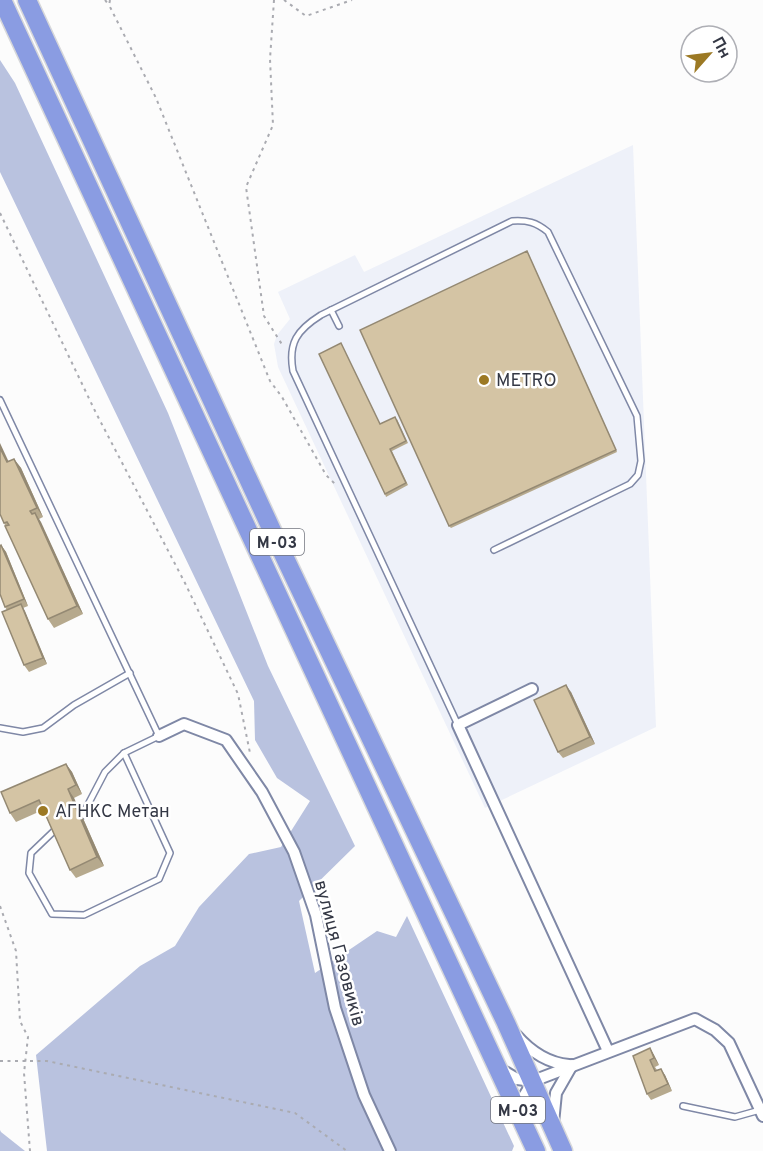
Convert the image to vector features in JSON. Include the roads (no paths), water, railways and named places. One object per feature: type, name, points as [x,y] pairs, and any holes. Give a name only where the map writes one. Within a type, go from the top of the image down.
[{"type":"highway","name":"М-03","points":[[2,0],[242,522],[536,1151]]},
{"type":"highway","name":"М-03","points":[[27,0],[275,537],[506,1023],[563,1151]]},
{"type":"street","points":[[532,689],[458,725],[608,1051]]},
{"type":"street","name":"вулиця Газовиків","points":[[159,736],[183,724],[226,740],[256,782],[294,852],[316,915],[335,1008],[364,1095],[390,1151]]},
{"type":"street","points":[[499,1068],[517,1080],[532,1081],[695,1019],[716,1030],[729,1043],[762,1113]]},
{"type":"street","points":[[506,1023],[535,1053],[550,1061],[572,1065]]},
{"type":"street","points":[[553,1126],[556,1093],[561,1079],[572,1065]]},
{"type":"street","points":[[520,1115],[523,1098],[532,1081]]},
{"type":"lane","points":[[458,725],[293,371],[290,356],[292,342],[299,332],[331,310],[512,221],[526,220],[538,224],[548,232],[637,416],[640,470],[630,484],[494,550]]},
{"type":"lane","points":[[331,310],[339,326]]},
{"type":"lane","points":[[0,400],[159,736],[124,753],[105,772],[81,816]]},
{"type":"lane","points":[[0,728],[23,732],[43,728],[74,705],[130,673]]},
{"type":"lane","points":[[55,830],[31,853],[29,873],[52,914],[84,915],[159,879],[170,853],[124,753]]},
{"type":"lane","points":[[683,1106],[735,1117],[762,1113]]},
{"type":"place","name":"METRO","points":[[484,380]]},
{"type":"place","name":"АГНКС Метан","points":[[43,811]]}]
